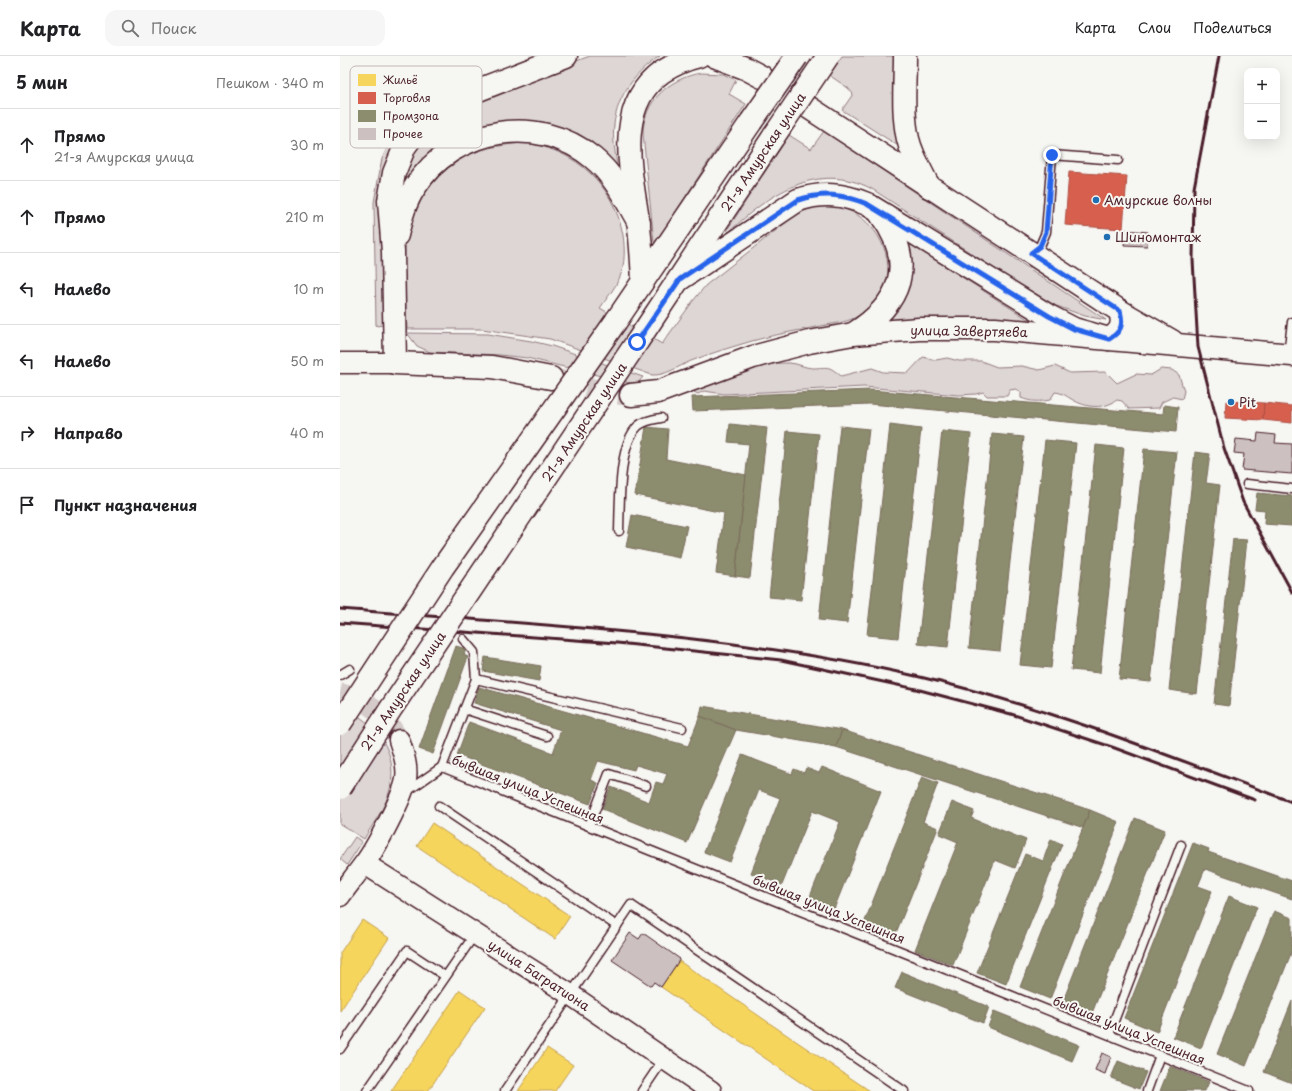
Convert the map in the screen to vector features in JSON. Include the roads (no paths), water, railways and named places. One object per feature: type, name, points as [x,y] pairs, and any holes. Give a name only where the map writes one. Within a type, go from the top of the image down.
[{"type":"main road","points":[[482,89],[566,56]]},
{"type":"main road","points":[[643,281],[639,223],[629,150],[629,132],[633,114],[645,88],[652,80],[672,66],[699,56]]},
{"type":"main road","points":[[714,56],[747,67]]},
{"type":"main road","name":"21-я Амурская улица","points":[[340,724],[443,567],[616,321],[797,56]]},
{"type":"main road","name":"21-я Амурская улица","points":[[340,788],[390,710],[828,56]]},
{"type":"main road","points":[[904,56],[905,109],[908,139],[912,152],[930,188]]},
{"type":"main road","points":[[808,107],[1120,311],[1178,345]]},
{"type":"main road","points":[[482,137],[498,133],[520,131],[538,132],[558,138],[577,147],[594,159],[611,176],[639,223]]},
{"type":"main road","points":[[404,148],[401,152],[390,187],[389,214],[393,252],[395,364],[492,367],[551,378]]},
{"type":"main road","points":[[393,252],[404,208],[420,179],[440,159],[455,148]]},
{"type":"main road","points":[[680,279],[798,200],[819,195],[834,194],[855,199],[879,212],[1049,316],[1074,329],[1109,339],[1116,335],[1120,329],[1123,321],[1120,311]]},
{"type":"main road","points":[[853,334],[867,325],[889,303],[899,280],[900,267],[895,238],[879,212]]},
{"type":"main road","name":"улица Завертяева","points":[[631,395],[658,392],[786,347],[853,334],[956,328],[995,329],[1290,355]]},
{"type":"street","points":[[340,363],[395,364]]},
{"type":"street","points":[[340,896],[352,878],[365,864],[403,793],[407,778],[405,761],[399,740]]},
{"type":"street","name":"улица Багратиона","points":[[365,864],[571,995],[663,1060],[710,1091]]},
{"type":"lane","points":[[1031,253],[1040,246],[1046,232],[1052,155],[1118,160]]},
{"type":"lane","points":[[1290,355],[1292,322]]},
{"type":"lane","points":[[619,531],[623,464],[632,435],[639,425],[662,418]]},
{"type":"lane","points":[[1247,484],[1292,489]]},
{"type":"lane","points":[[442,767],[476,679],[474,652],[462,639]]},
{"type":"lane","points":[[340,675],[350,669]]},
{"type":"lane","points":[[476,679],[682,728]]},
{"type":"lane","points":[[464,709],[547,736]]},
{"type":"lane","name":"бывшая улица Успешная","points":[[403,793],[442,767],[1250,1091]]},
{"type":"lane","points":[[589,826],[609,774],[646,786]]},
{"type":"lane","points":[[439,806],[617,926]]},
{"type":"lane","points":[[1109,1034],[1181,845]]},
{"type":"lane","points":[[505,1091],[631,905],[904,1091]]},
{"type":"lane","points":[[367,1091],[475,934]]},
{"type":"lane","points":[[340,1049],[407,951],[445,976]]},
{"type":"lane","points":[[1147,1091],[1160,1055]]},
{"type":"lane","points":[[642,1091],[663,1060]]},
{"type":"tunnel","points":[[554,379],[602,392],[631,395]]},
{"type":"tunnel","points":[[340,693],[359,700],[375,710],[389,723],[399,740]]},
{"type":"railway","points":[[1219,56],[1194,188],[1193,260],[1198,347],[1224,448],[1243,502],[1292,592]]},
{"type":"railway","points":[[340,609],[632,632],[704,640],[848,662],[920,677],[1015,703],[1154,750],[1292,802]]},
{"type":"railway","points":[[340,623],[617,643],[781,660],[916,689],[1011,714],[1112,747],[1255,800]]},
{"type":"place","name":"Амурские волны","points":[[1096,200]]},
{"type":"place","name":"Шиномонтаж","points":[[1107,237]]},
{"type":"place","name":"Pit","points":[[1231,402]]}]
